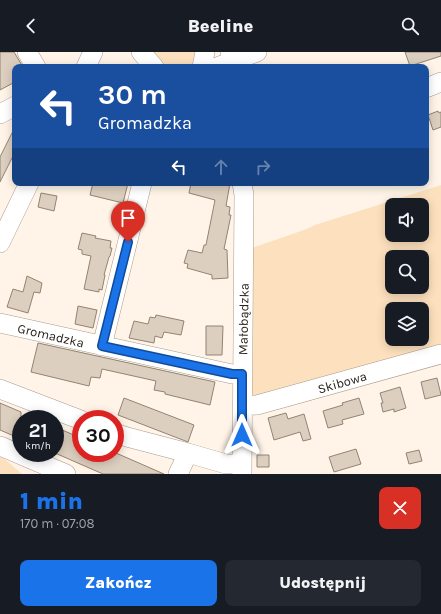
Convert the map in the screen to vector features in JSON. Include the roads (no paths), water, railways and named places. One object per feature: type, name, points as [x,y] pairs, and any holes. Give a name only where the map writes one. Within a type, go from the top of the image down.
[{"type":"street","points":[[27,52],[34,64]]},
{"type":"street","points":[[87,64],[93,52]]},
{"type":"street","points":[[141,52],[151,64]]},
{"type":"street","points":[[203,64],[205,52]]},
{"type":"street","points":[[224,64],[257,52]]},
{"type":"street","points":[[429,87],[441,82]]},
{"type":"street","points":[[0,114],[12,108]]},
{"type":"street","points":[[0,243],[28,186]]},
{"type":"street","points":[[102,346],[141,186]]},
{"type":"street","name":"Małobądzka","points":[[242,186],[244,195],[242,469]]},
{"type":"street","name":"Gromadzka","points":[[0,324],[232,374],[242,374]]},
{"type":"street","name":"Skibowa","points":[[242,406],[257,405],[312,391],[441,354]]},
{"type":"street","points":[[0,389],[72,417]]},
{"type":"street","points":[[124,436],[242,469]]},
{"type":"street","points":[[0,446],[66,474]]},
{"type":"street","points":[[178,474],[188,453]]}]
